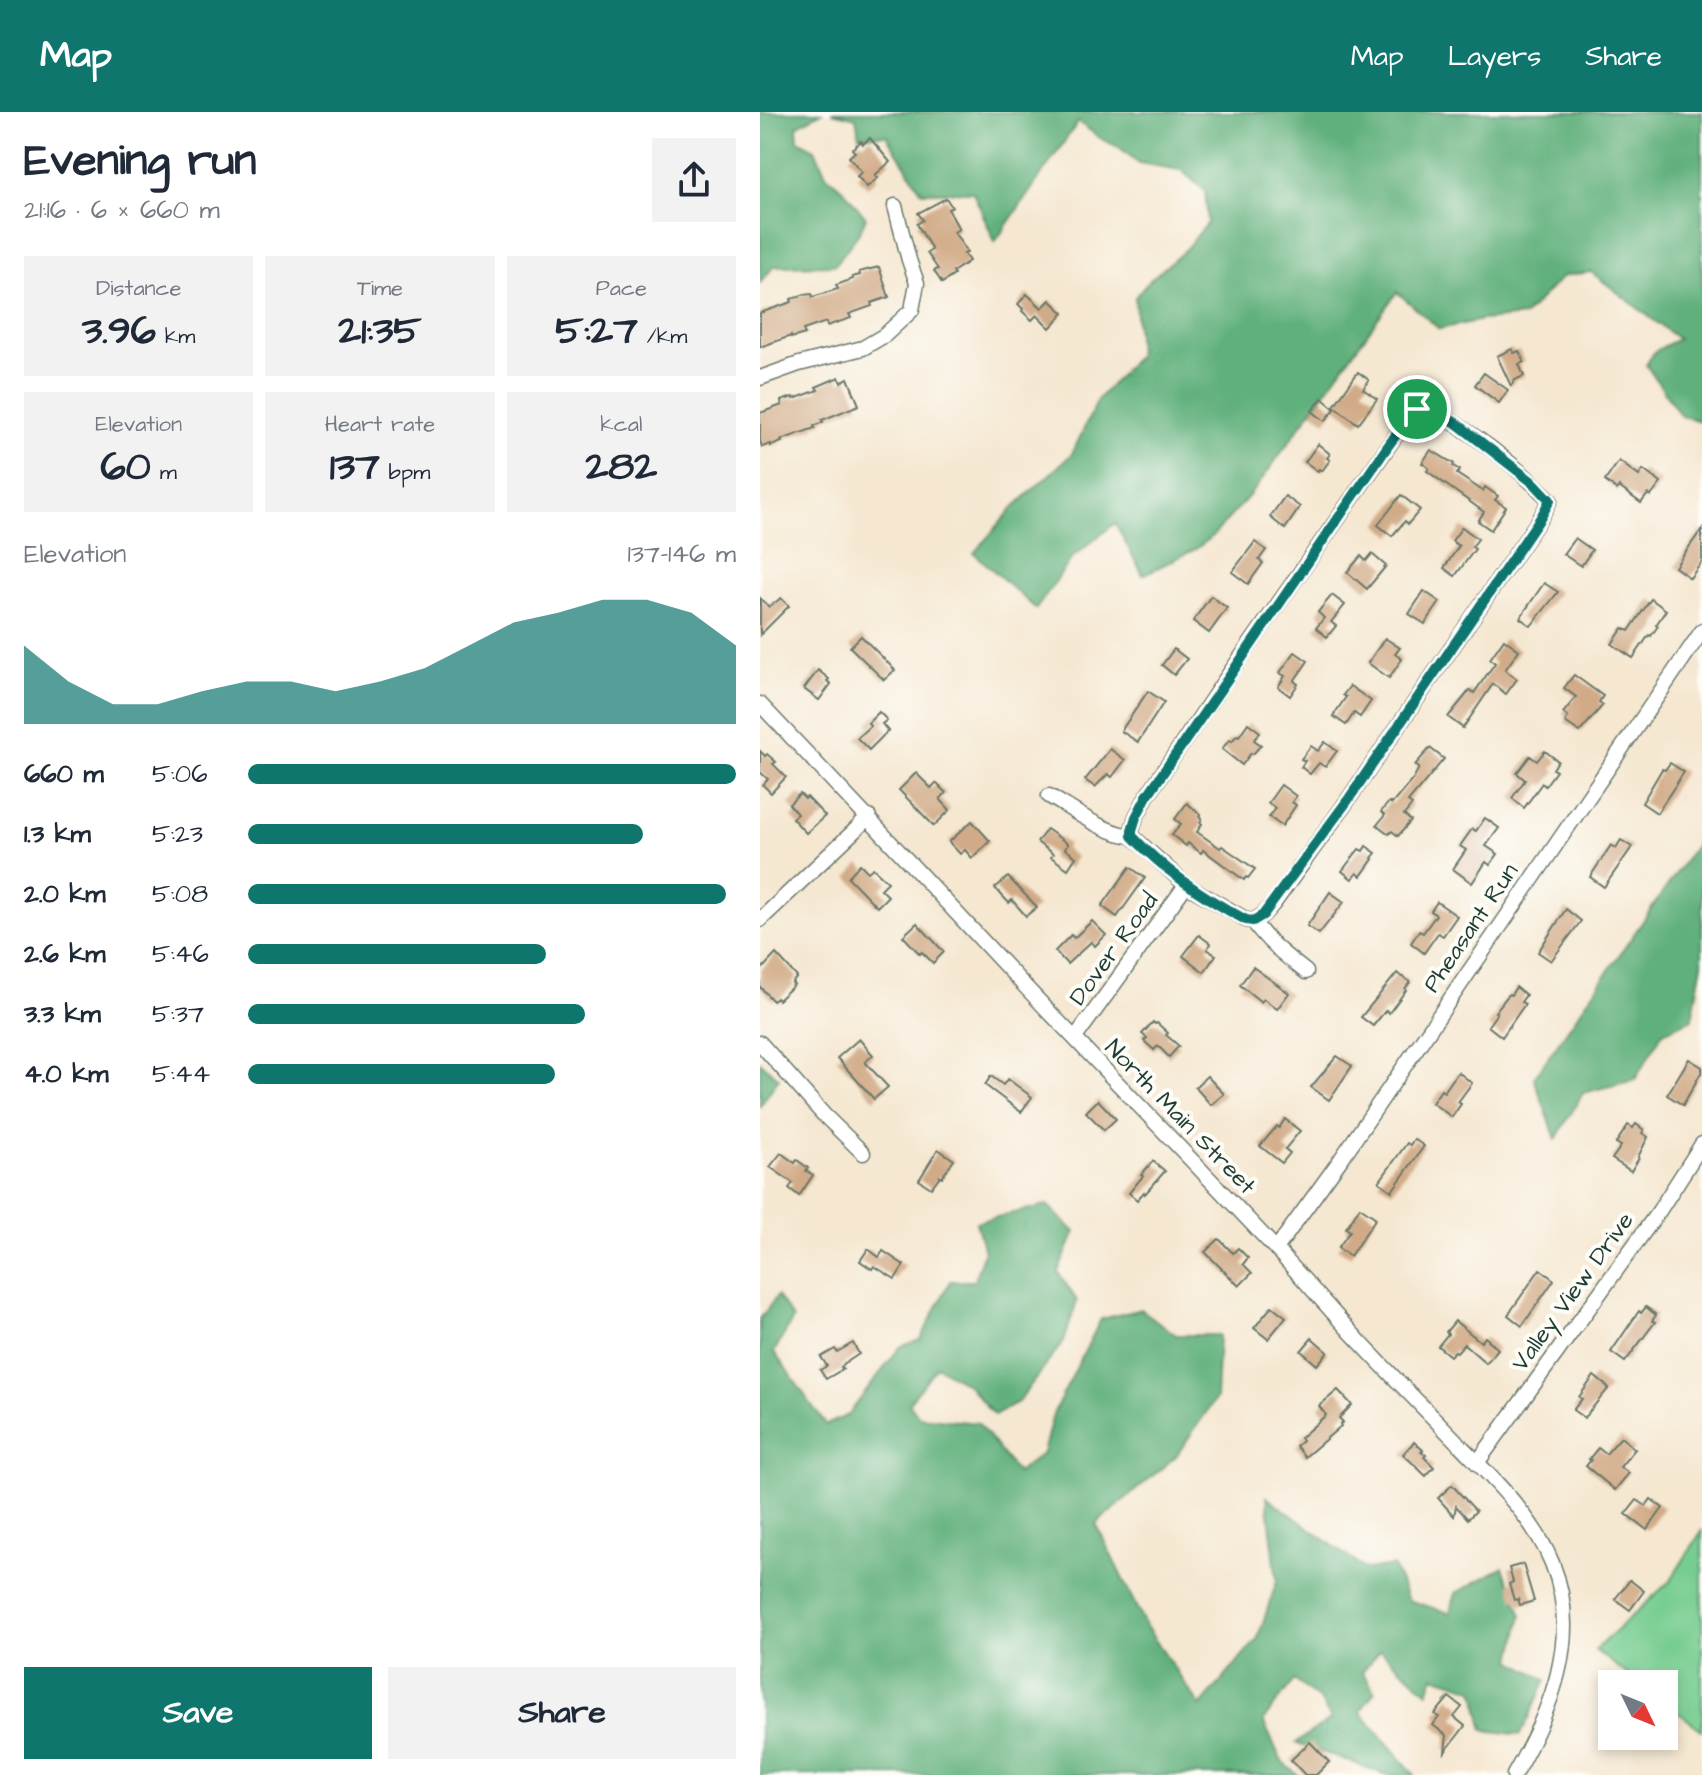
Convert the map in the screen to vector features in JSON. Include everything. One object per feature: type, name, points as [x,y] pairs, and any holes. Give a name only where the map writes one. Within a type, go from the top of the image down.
[{"type":"street","points":[[760,378],[799,364],[863,348],[885,335],[912,310],[917,283],[895,206]]},
{"type":"street","points":[[1049,796],[1110,831],[1132,836],[1186,885],[1246,920],[1253,921],[1274,903],[1348,800],[1550,500],[1535,484],[1455,422],[1423,405],[1417,409],[1388,446],[1147,796],[1136,817],[1132,836]]},
{"type":"street","name":"Pheasant Run","points":[[1276,1249],[1341,1159],[1702,631]]},
{"type":"street","name":"North Main Street","points":[[760,704],[1276,1249],[1358,1341],[1477,1463],[1531,1525],[1547,1551],[1563,1604],[1563,1647],[1546,1712],[1514,1775]]},
{"type":"street","points":[[760,920],[869,817]]},
{"type":"street","name":"Dover Road","points":[[1075,1038],[1186,885]]},
{"type":"street","points":[[1253,921],[1275,948],[1306,972]]},
{"type":"street","points":[[760,1043],[823,1114],[863,1153]]},
{"type":"street","name":"Valley View Drive","points":[[1477,1463],[1659,1211],[1702,1144]]},
{"type":"green space","points":[[760,112],[822,112],[797,126],[798,140],[815,149],[826,175],[843,189],[866,218],[859,233],[835,265],[774,266],[760,283]]},
{"type":"green space","points":[[832,112],[1702,112],[1701,421],[1681,416],[1646,365],[1655,351],[1678,339],[1591,272],[1563,276],[1524,316],[1439,329],[1397,292],[1255,489],[1213,536],[1196,549],[1143,575],[1115,523],[1072,558],[1036,609],[974,553],[1013,508],[1072,454],[1098,399],[1138,355],[1135,297],[1183,252],[1208,223],[1205,191],[1181,170],[1139,163],[1078,122],[995,242],[973,192],[922,192],[886,135],[859,136],[856,118]]},
{"type":"green space","points":[[1702,836],[1702,963],[1692,1019],[1663,1032],[1635,1080],[1583,1093],[1556,1139],[1534,1078]]},
{"type":"green space","points":[[760,1062],[779,1078],[760,1106]]},
{"type":"green space","points":[[1047,1205],[1075,1232],[1058,1272],[1077,1301],[1064,1341],[1018,1402],[994,1415],[968,1385],[937,1366],[909,1403],[919,1417],[978,1423],[1017,1473],[1043,1453],[1053,1414],[1101,1319],[1141,1309],[1176,1335],[1219,1335],[1216,1398],[1176,1456],[1096,1524],[1145,1625],[1200,1706],[1257,1640],[1277,1581],[1267,1497],[1366,1570],[1393,1566],[1408,1600],[1450,1613],[1456,1593],[1503,1567],[1522,1615],[1512,1660],[1546,1680],[1521,1735],[1484,1730],[1474,1689],[1434,1676],[1428,1692],[1380,1650],[1362,1672],[1375,1691],[1360,1712],[1415,1775],[1383,1775],[1296,1743],[1331,1719],[1320,1700],[1294,1680],[1263,1721],[1282,1762],[1298,1775],[760,1775],[760,1319],[777,1296],[793,1319],[774,1352],[826,1425],[848,1415],[900,1347],[921,1339],[950,1281],[974,1281],[984,1251],[976,1222]]},
{"type":"green space","points":[[1702,1531],[1702,1730],[1678,1712],[1678,1670],[1621,1670],[1595,1650],[1670,1581]]},
{"type":"building","points":[[870,138],[890,162],[867,187],[857,176],[862,172],[849,157],[855,152],[852,149]]},
{"type":"building","points":[[946,198],[952,207],[948,209],[959,229],[954,232],[969,261],[942,283],[934,271],[938,269],[927,253],[932,250],[917,224],[923,220],[918,213]]},
{"type":"building","points":[[879,267],[889,297],[849,314],[851,318],[827,326],[826,322],[803,330],[805,334],[760,347],[760,313],[792,302],[791,299],[802,295],[812,294],[813,297],[838,289],[836,285],[853,279],[860,275],[859,272]]},
{"type":"building","points":[[1027,294],[1042,308],[1050,300],[1064,313],[1050,328],[1037,315],[1032,320],[1018,304]]},
{"type":"building","points":[[1512,349],[1514,353],[1519,351],[1524,362],[1519,364],[1524,376],[1511,386],[1497,356]]},
{"type":"building","points":[[1358,372],[1369,380],[1363,389],[1377,399],[1358,424],[1334,406]]},
{"type":"building","points":[[1484,373],[1508,390],[1499,403],[1475,385]]},
{"type":"building","points":[[839,377],[841,382],[848,378],[859,405],[822,420],[815,428],[762,447],[760,413],[782,405],[781,401],[818,390],[816,387]]},
{"type":"building","points":[[1322,398],[1335,409],[1325,421],[1312,411]]},
{"type":"building","points":[[1318,444],[1330,454],[1327,458],[1330,460],[1322,471],[1305,462]]},
{"type":"building","points":[[1431,450],[1454,464],[1460,470],[1457,474],[1483,491],[1485,487],[1498,496],[1495,500],[1506,507],[1491,530],[1478,521],[1484,512],[1427,471],[1429,468],[1422,463]]},
{"type":"building","points":[[1619,461],[1639,476],[1643,470],[1661,483],[1651,496],[1648,494],[1641,503],[1605,481]]},
{"type":"building","points":[[1401,495],[1420,510],[1392,536],[1378,525]]},
{"type":"building","points":[[1285,496],[1300,507],[1285,529],[1270,517]]},
{"type":"building","points":[[1462,527],[1478,539],[1472,547],[1475,549],[1455,576],[1444,568],[1459,546],[1452,541]]},
{"type":"building","points":[[1702,529],[1702,562],[1690,578],[1675,567]]},
{"type":"building","points":[[1575,538],[1592,550],[1581,566],[1563,554]]},
{"type":"building","points":[[1255,542],[1266,550],[1259,560],[1263,563],[1248,584],[1232,572]]},
{"type":"building","points":[[1372,554],[1386,566],[1367,589],[1347,572],[1361,556],[1366,561]]},
{"type":"building","points":[[1544,583],[1558,592],[1531,626],[1520,618]]},
{"type":"building","points":[[1424,591],[1440,602],[1425,624],[1409,614]]},
{"type":"building","points":[[1332,595],[1345,605],[1331,622],[1336,626],[1327,637],[1316,628],[1324,618],[1318,612]]},
{"type":"building","points":[[1211,596],[1227,608],[1209,633],[1193,621]]},
{"type":"building","points":[[760,598],[769,607],[781,598],[789,606],[760,635]]},
{"type":"building","points":[[1651,599],[1666,610],[1658,626],[1633,658],[1612,644],[1623,628],[1629,631]]},
{"type":"building","points":[[861,636],[895,670],[884,680],[850,647]]},
{"type":"building","points":[[1385,638],[1400,648],[1395,654],[1402,659],[1389,678],[1368,663]]},
{"type":"building","points":[[1504,639],[1519,650],[1505,670],[1517,679],[1506,694],[1493,684],[1463,728],[1448,717],[1470,690],[1474,693],[1495,663],[1490,659]]},
{"type":"building","points":[[1174,649],[1187,659],[1174,675],[1162,665]]},
{"type":"building","points":[[1295,652],[1308,661],[1294,681],[1298,684],[1290,696],[1278,687],[1285,676],[1280,673]]},
{"type":"building","points":[[818,670],[831,684],[819,700],[804,689]]},
{"type":"building","points":[[1574,675],[1603,696],[1599,702],[1603,705],[1580,732],[1565,722],[1568,717],[1563,713],[1576,697],[1564,688]]},
{"type":"building","points":[[1350,686],[1371,701],[1360,717],[1354,713],[1346,725],[1333,716]]},
{"type":"building","points":[[1148,691],[1164,702],[1138,742],[1121,731]]},
{"type":"building","points":[[879,712],[887,720],[882,724],[888,731],[869,750],[857,738]]},
{"type":"building","points":[[1248,723],[1260,732],[1254,740],[1261,745],[1242,765],[1222,749],[1229,740],[1239,736]]},
{"type":"building","points":[[1325,742],[1337,751],[1325,767],[1319,763],[1310,774],[1301,767],[1305,761],[1301,759],[1311,746],[1318,751]]},
{"type":"building","points":[[1430,748],[1444,759],[1408,802],[1412,805],[1404,815],[1411,821],[1398,836],[1392,831],[1389,834],[1377,825],[1385,815],[1381,812],[1413,779],[1419,768],[1415,765]]},
{"type":"building","points":[[1110,749],[1125,760],[1112,777],[1108,774],[1095,787],[1085,780]]},
{"type":"building","points":[[760,751],[776,762],[773,764],[786,777],[771,793],[763,785],[768,779],[760,772]]},
{"type":"building","points":[[1545,751],[1558,761],[1553,769],[1556,771],[1545,786],[1542,783],[1524,808],[1512,798],[1525,780],[1517,773],[1530,756],[1537,761]]},
{"type":"building","points":[[1670,763],[1684,772],[1657,813],[1642,803],[1662,769],[1665,770]]},
{"type":"building","points":[[916,773],[931,788],[936,783],[946,793],[940,799],[950,810],[934,826],[899,790]]},
{"type":"building","points":[[1281,785],[1296,796],[1292,802],[1296,805],[1282,826],[1269,817],[1275,808],[1268,803]]},
{"type":"building","points":[[800,794],[825,816],[806,833],[792,818],[797,814],[789,804]]},
{"type":"building","points":[[1187,803],[1202,819],[1197,832],[1255,869],[1248,878],[1244,880],[1203,850],[1201,853],[1188,843],[1186,846],[1172,835],[1181,824],[1175,819]]},
{"type":"building","points":[[1485,818],[1499,828],[1486,846],[1498,854],[1490,865],[1486,862],[1472,883],[1453,869],[1466,850],[1460,846]]},
{"type":"building","points":[[972,821],[990,841],[972,858],[965,850],[960,854],[949,842]]},
{"type":"building","points":[[1047,829],[1068,844],[1065,849],[1076,857],[1068,869],[1037,842]]},
{"type":"building","points":[[1621,840],[1632,847],[1604,887],[1590,877],[1611,845],[1616,848]]},
{"type":"building","points":[[1366,846],[1376,853],[1361,876],[1357,873],[1352,879],[1342,871],[1359,849],[1363,851]]},
{"type":"building","points":[[860,864],[868,872],[873,868],[888,882],[881,889],[888,896],[877,907],[848,877]]},
{"type":"building","points":[[1130,867],[1145,878],[1117,917],[1102,906]]},
{"type":"building","points":[[1008,877],[1037,907],[1026,916],[1012,900],[1009,903],[995,888]]},
{"type":"building","points":[[1330,892],[1344,902],[1319,934],[1307,926]]},
{"type":"building","points":[[1437,902],[1457,916],[1443,936],[1438,933],[1424,953],[1411,943],[1436,915],[1431,911]]},
{"type":"building","points":[[1566,909],[1581,921],[1551,961],[1538,952]]},
{"type":"building","points":[[1092,921],[1106,935],[1095,946],[1091,942],[1067,964],[1055,951]]},
{"type":"building","points":[[917,923],[944,952],[933,963],[903,936]]},
{"type":"building","points":[[1199,935],[1211,944],[1207,949],[1216,955],[1204,972],[1183,956]]},
{"type":"building","points":[[776,954],[797,977],[792,983],[794,985],[773,1001],[760,987],[760,971]]},
{"type":"building","points":[[1253,967],[1289,993],[1277,1009],[1264,999],[1261,1002],[1240,985]]},
{"type":"building","points":[[1397,973],[1410,982],[1389,1013],[1386,1010],[1373,1026],[1361,1017]]},
{"type":"building","points":[[1516,987],[1526,995],[1521,1002],[1525,1004],[1502,1037],[1488,1026],[1495,1012]]},
{"type":"building","points":[[1153,1022],[1179,1046],[1169,1057],[1158,1046],[1154,1050],[1144,1041],[1147,1038],[1142,1034]]},
{"type":"building","points":[[859,1039],[873,1055],[865,1062],[888,1087],[874,1099],[837,1058]]},
{"type":"building","points":[[1337,1056],[1352,1066],[1329,1100],[1311,1087]]},
{"type":"building","points":[[1689,1059],[1702,1067],[1702,1071],[1683,1105],[1667,1095]]},
{"type":"building","points":[[1458,1072],[1472,1083],[1458,1102],[1461,1104],[1452,1117],[1432,1103]]},
{"type":"building","points":[[991,1076],[1003,1085],[1008,1079],[1032,1097],[1021,1112],[985,1085]]},
{"type":"building","points":[[1207,1076],[1224,1094],[1211,1105],[1195,1087]]},
{"type":"building","points":[[1098,1100],[1116,1119],[1104,1130],[1086,1112]]},
{"type":"building","points":[[1285,1119],[1300,1131],[1285,1149],[1290,1153],[1282,1163],[1260,1146]]},
{"type":"building","points":[[1636,1124],[1648,1137],[1631,1171],[1612,1159],[1621,1146],[1616,1143],[1628,1125],[1633,1128]]},
{"type":"building","points":[[1414,1139],[1424,1146],[1392,1191],[1379,1182],[1407,1143],[1410,1145]]},
{"type":"building","points":[[938,1149],[954,1160],[931,1188],[919,1180]]},
{"type":"building","points":[[781,1153],[795,1163],[797,1160],[813,1175],[799,1196],[789,1188],[793,1183],[770,1167]]},
{"type":"building","points":[[1153,1161],[1165,1171],[1137,1200],[1129,1193]]},
{"type":"building","points":[[1360,1207],[1376,1218],[1350,1256],[1338,1248],[1350,1231],[1346,1228]]},
{"type":"building","points":[[1219,1239],[1233,1253],[1238,1248],[1248,1258],[1243,1264],[1252,1273],[1239,1286],[1205,1252]]},
{"type":"building","points":[[868,1249],[879,1257],[883,1251],[904,1265],[895,1279],[860,1261]]},
{"type":"building","points":[[1540,1269],[1554,1280],[1522,1326],[1508,1315]]},
{"type":"building","points":[[1272,1306],[1286,1317],[1268,1339],[1254,1328]]},
{"type":"building","points":[[1646,1307],[1656,1315],[1652,1321],[1655,1322],[1625,1362],[1611,1352],[1639,1311],[1641,1313]]},
{"type":"building","points":[[1455,1321],[1481,1342],[1485,1337],[1498,1349],[1486,1363],[1464,1344],[1450,1356],[1438,1346]]},
{"type":"building","points":[[1312,1338],[1328,1352],[1317,1365],[1301,1351]]},
{"type":"building","points":[[853,1343],[859,1354],[826,1379],[820,1370],[827,1366],[821,1357]]},
{"type":"building","points":[[1594,1376],[1609,1388],[1584,1418],[1573,1410]]},
{"type":"building","points":[[1338,1390],[1352,1405],[1339,1418],[1343,1422],[1341,1426],[1305,1457],[1296,1446],[1302,1441],[1300,1438],[1326,1415],[1319,1406]]},
{"type":"building","points":[[1621,1437],[1635,1449],[1620,1467],[1629,1473],[1615,1490],[1586,1466],[1598,1448],[1606,1454]]},
{"type":"building","points":[[1414,1442],[1434,1467],[1426,1476],[1403,1454]]},
{"type":"building","points":[[1452,1485],[1476,1511],[1468,1519],[1456,1506],[1454,1516],[1438,1498]]},
{"type":"building","points":[[1651,1499],[1663,1508],[1647,1530],[1626,1514],[1637,1500],[1646,1506]]},
{"type":"building","points":[[1523,1564],[1534,1601],[1520,1605],[1518,1599],[1514,1600],[1509,1584],[1513,1582],[1509,1568]]},
{"type":"building","points":[[1630,1580],[1644,1591],[1630,1610],[1615,1599]]},
{"type":"building","points":[[1449,1697],[1462,1707],[1454,1717],[1465,1726],[1445,1752],[1447,1736],[1433,1725],[1439,1717],[1435,1714]]},
{"type":"building","points":[[1310,1742],[1329,1762],[1316,1775],[1305,1775],[1291,1760]]},
{"type":"route","points":[[1423,405],[1455,422],[1535,484],[1550,500],[1309,855],[1263,915],[1253,921],[1246,920],[1186,885],[1143,848],[1132,836],[1136,817],[1221,686],[1417,409],[1423,405]]}]
